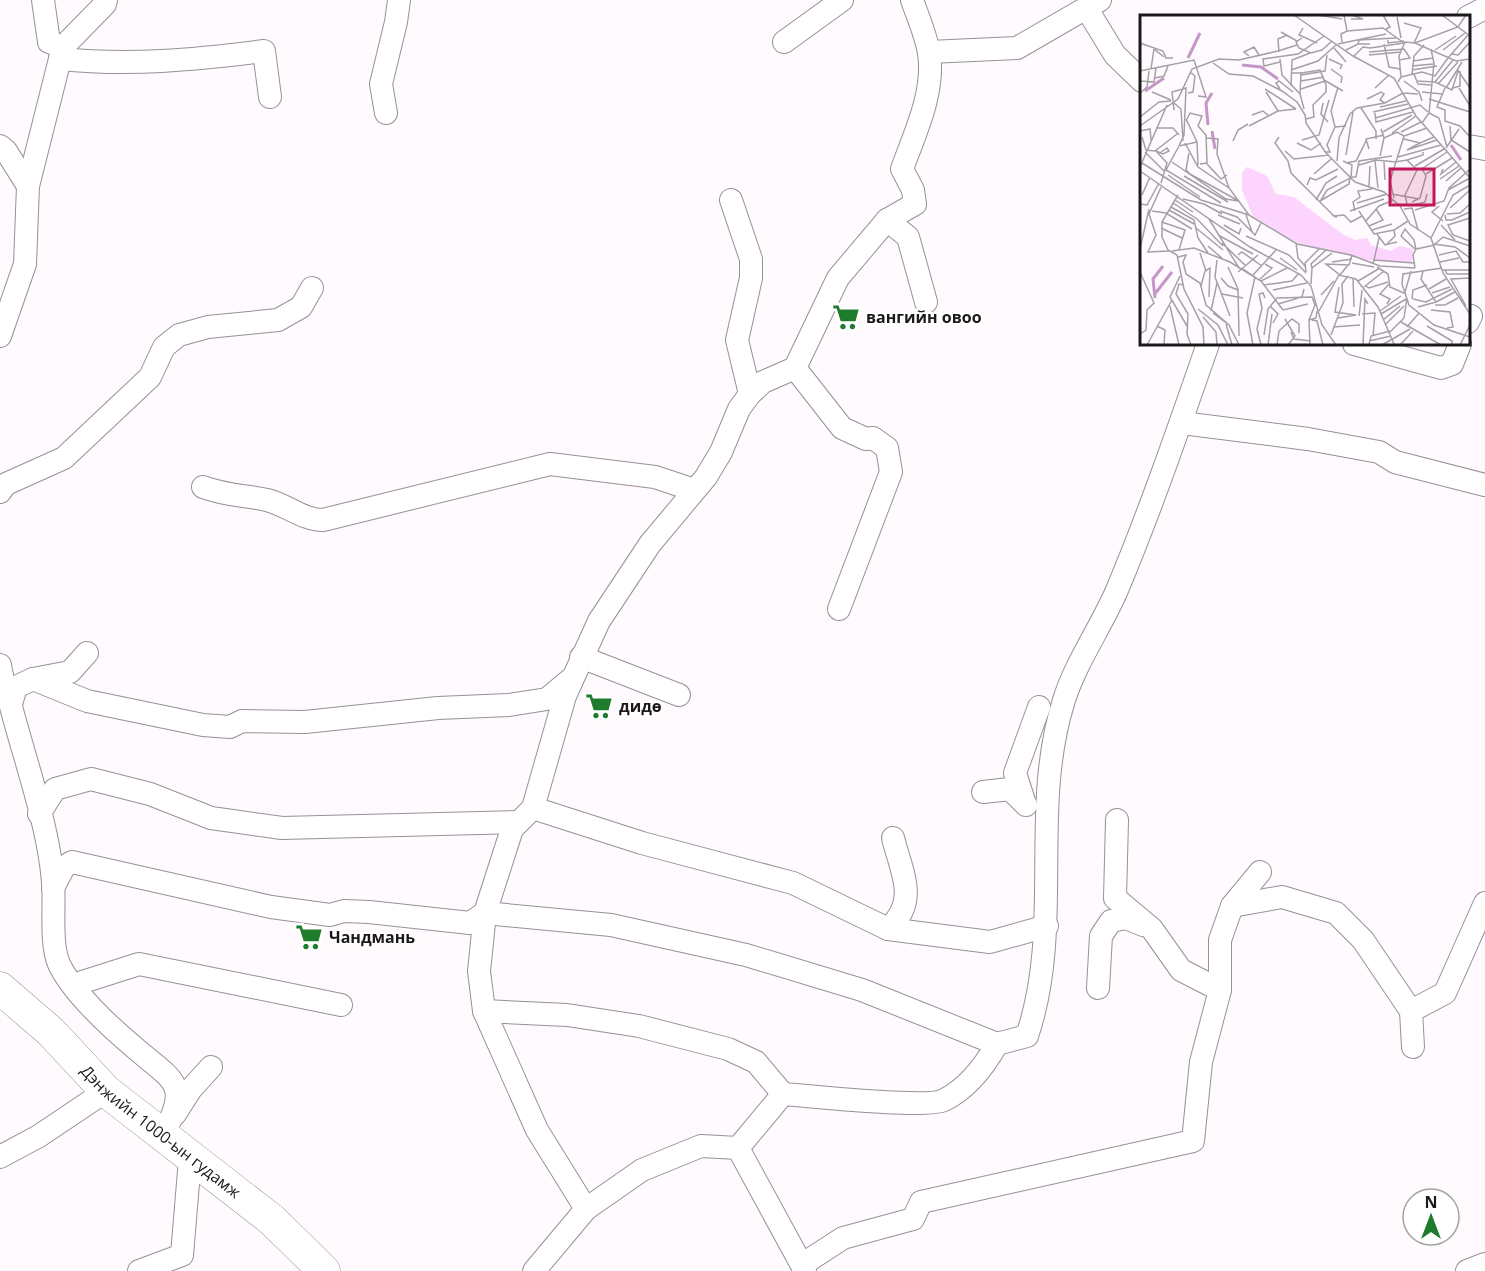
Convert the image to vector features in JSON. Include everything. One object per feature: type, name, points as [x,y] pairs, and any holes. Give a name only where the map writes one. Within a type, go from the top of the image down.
[{"type":"main road","name":"Дэнжийн 1000-ын гудамж","points":[[3,996],[51,1032],[106,1091],[168,1126],[190,1159],[272,1220],[324,1271]]},
{"type":"street","points":[[43,0],[49,42],[61,53],[113,64],[188,60],[264,51],[270,97]]},
{"type":"street","points":[[0,336],[25,264],[28,186],[61,53],[105,4],[106,0]]},
{"type":"street","points":[[386,113],[381,84],[399,0]]},
{"type":"street","points":[[784,42],[843,0]]},
{"type":"street","points":[[586,1209],[537,1130],[484,1011],[479,971],[485,914],[516,822],[533,808],[577,667],[627,577],[650,544],[713,465],[739,409],[750,394],[763,382],[795,368],[838,278],[887,220],[915,204],[913,190],[902,169],[925,102],[930,76],[929,52],[912,0]]},
{"type":"street","points":[[929,52],[1017,48],[1094,4],[1115,56],[1140,79]]},
{"type":"street","points":[[1470,16],[1485,8]]},
{"type":"street","points":[[0,146],[6,151],[28,186]]},
{"type":"street","points":[[1470,146],[1485,149]]},
{"type":"street","points":[[731,200],[751,259],[751,279],[737,340],[750,394]]},
{"type":"street","points":[[887,220],[908,237],[926,302]]},
{"type":"street","points":[[0,492],[6,484],[64,458],[150,377],[164,346],[179,335],[208,327],[278,320],[301,307],[312,288]]},
{"type":"street","points":[[53,888],[64,867],[72,862],[271,907],[330,915],[344,911],[369,912],[470,923],[485,914],[611,925],[746,955],[862,990],[997,1044],[1026,1036],[1034,1014],[1047,926],[1045,801],[1049,767],[1064,699],[1116,592],[1182,423],[1208,345]]},
{"type":"street","points":[[1358,345],[1441,368],[1452,364],[1460,345]]},
{"type":"street","points":[[795,368],[842,428],[882,443],[887,448],[892,464],[840,609]]},
{"type":"street","points":[[1182,423],[1308,439],[1379,452],[1395,462],[1485,485]]},
{"type":"street","points":[[203,487],[225,496],[267,500],[311,520],[323,520],[550,464],[655,477],[694,490]]},
{"type":"street","points":[[11,704],[16,687],[33,679],[70,672],[87,653]]},
{"type":"street","points":[[33,679],[87,702],[203,725],[230,727],[242,721],[305,722],[428,709],[509,705],[547,699],[577,667]]},
{"type":"street","points":[[577,667],[679,696]]},
{"type":"street","points":[[0,669],[51,864],[53,937],[58,963],[73,985],[122,1037],[161,1067],[172,1080],[177,1097],[168,1126]]},
{"type":"street","points":[[1039,706],[1015,773],[1024,801],[1047,848]]},
{"type":"street","points":[[39,814],[55,789],[91,779],[150,794],[211,818],[282,828],[516,822]]},
{"type":"street","points":[[983,792],[1010,789],[1024,801]]},
{"type":"street","points":[[533,808],[642,843],[793,883],[888,929],[990,942],[1047,926]]},
{"type":"street","points":[[1117,820],[1115,898],[1152,929],[1181,970],[1220,990]]},
{"type":"street","points":[[888,929],[901,917],[907,899],[893,838]]},
{"type":"street","points":[[738,1148],[804,1267],[843,1238],[914,1219],[921,1202],[1193,1141],[1201,1062],[1220,990],[1220,940],[1232,906],[1260,872]]},
{"type":"street","points":[[1232,906],[1282,897],[1336,913],[1363,940],[1411,1011],[1413,1047]]},
{"type":"street","points":[[1411,1011],[1445,993],[1485,903]]},
{"type":"street","points":[[1098,988],[1101,936],[1111,921],[1126,918],[1152,929]]},
{"type":"street","points":[[73,985],[139,964],[341,1005]]},
{"type":"street","points":[[484,1011],[567,1015],[618,1023],[728,1050],[756,1062],[783,1094],[905,1104],[943,1101],[983,1068],[997,1044]]},
{"type":"street","points":[[168,1126],[191,1089],[211,1067]]},
{"type":"street","points":[[0,1157],[39,1136],[106,1091]]},
{"type":"street","points":[[738,1148],[783,1094]]},
{"type":"street","points":[[534,1271],[586,1209],[642,1170],[701,1146],[738,1148]]},
{"type":"street","points":[[139,1271],[182,1254],[190,1159]]},
{"type":"street","points":[[1467,1271],[1485,1264]]},
{"type":"place","name":"вангийн овоо","points":[[846,317]]},
{"type":"place","name":"дидө","points":[[599,706]]},
{"type":"place","name":"Чандмань","points":[[309,937]]}]
